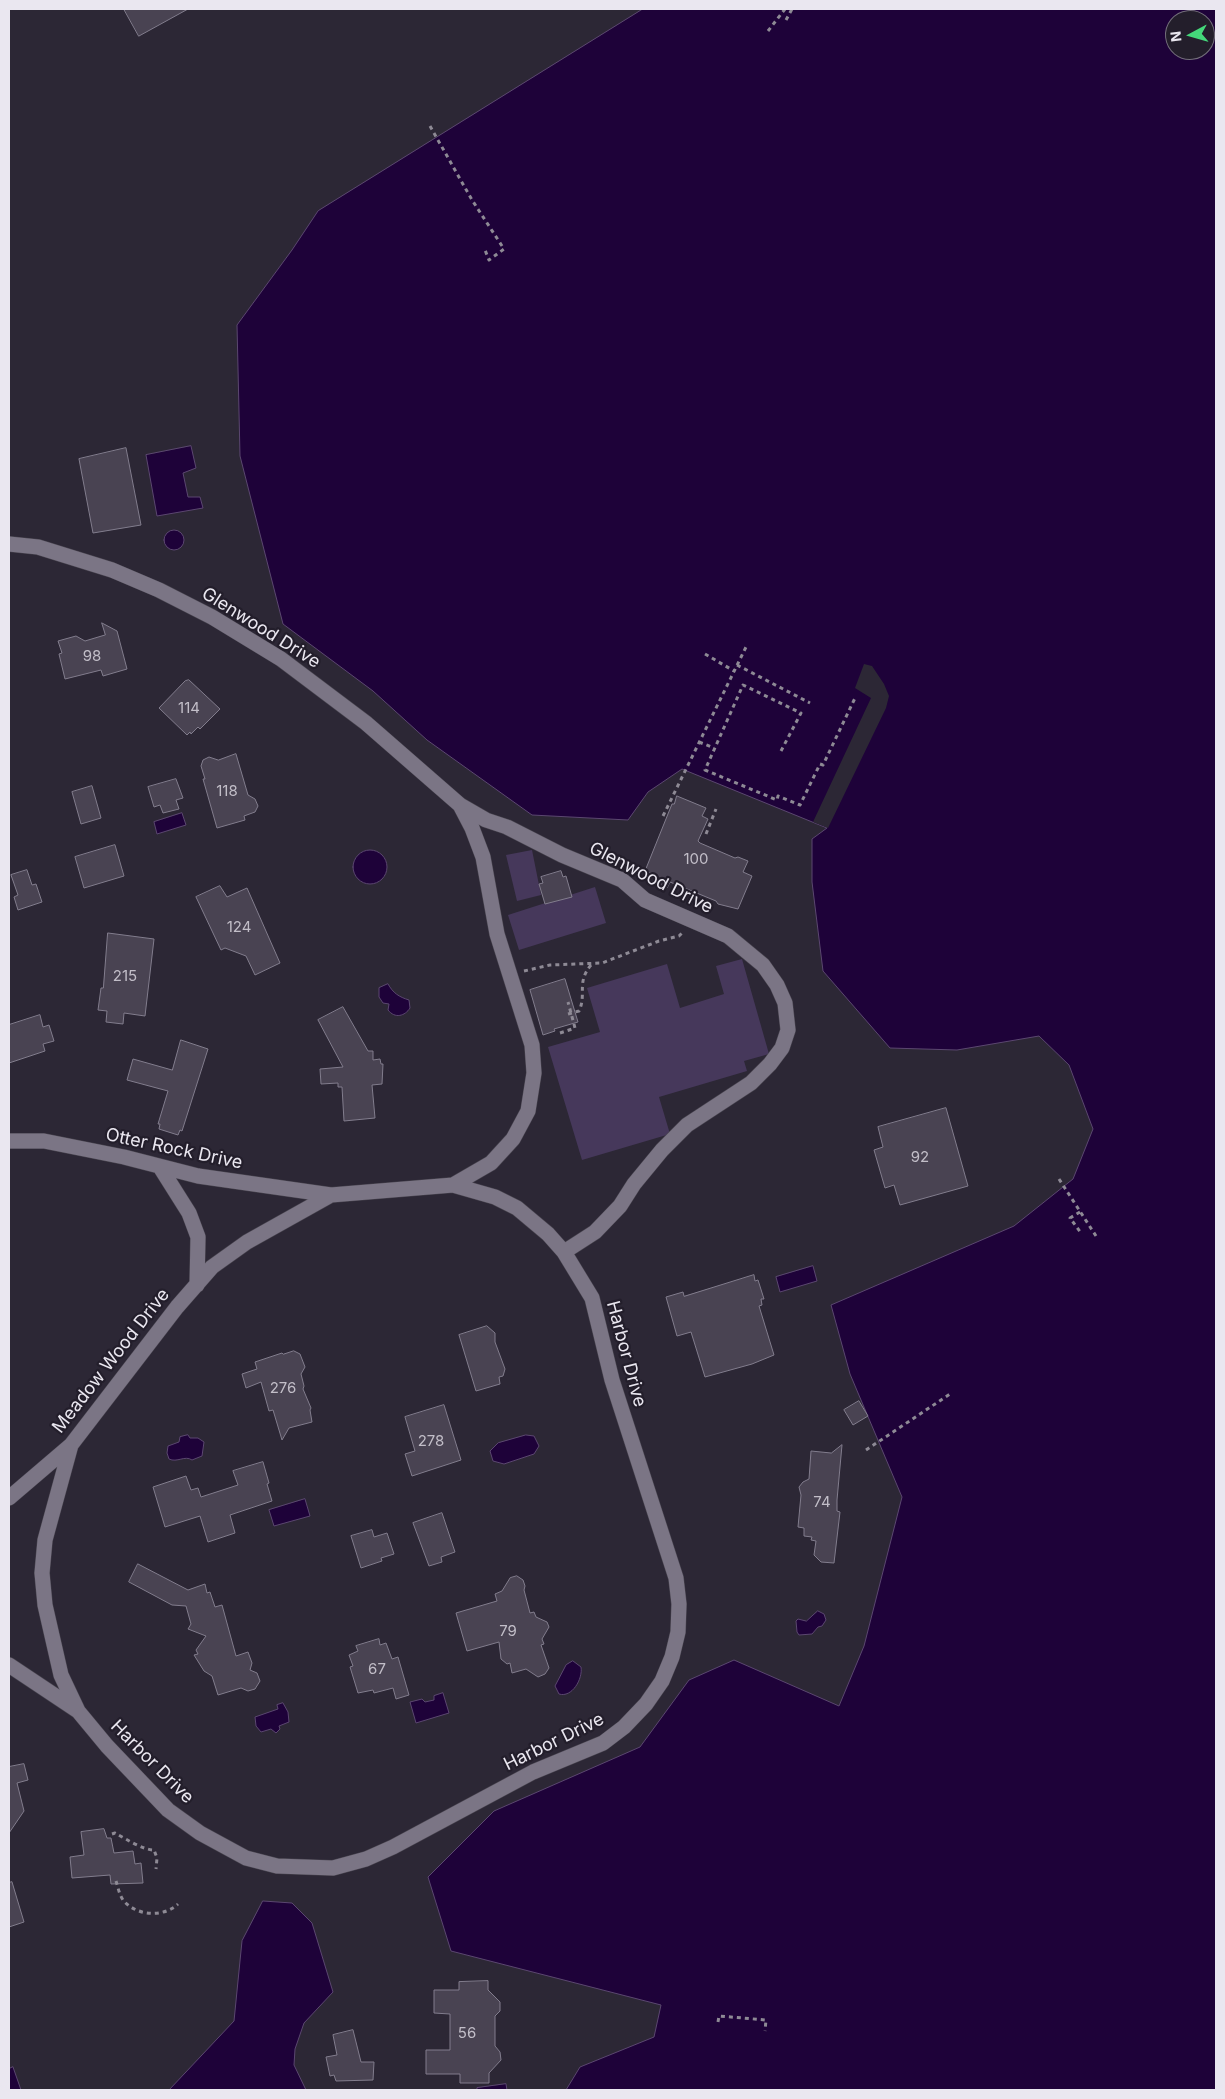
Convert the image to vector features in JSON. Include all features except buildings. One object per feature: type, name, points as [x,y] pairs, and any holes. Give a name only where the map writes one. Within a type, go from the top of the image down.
[{"type":"street","name":"Glenwood Drive","points":[[9,544],[38,547],[112,570],[159,590],[212,617],[281,659],[330,695],[396,748],[460,805],[486,820],[507,827],[562,855],[622,880],[645,900],[728,936],[763,965],[773,978],[785,1003],[788,1030],[782,1048],[770,1064],[751,1083],[687,1125],[662,1150],[634,1184],[620,1206],[595,1232],[564,1252]]},
{"type":"street","name":"Glenwood Drive","points":[[453,1185],[491,1163],[513,1139],[528,1112],[534,1073],[532,1044],[497,934],[483,857],[472,828],[460,805]]},
{"type":"street","name":"Otter Rock Drive","points":[[9,1140],[44,1141],[124,1156],[160,1167],[231,1182],[331,1195]]},
{"type":"street","name":"Meadow Wood Drive","points":[[160,1167],[189,1213],[198,1238],[197,1285]]},
{"type":"street","name":"Harbor Drive","points":[[71,1445],[45,1540],[42,1573],[45,1605],[61,1675],[78,1711],[107,1746],[168,1810],[200,1833],[246,1858],[277,1866],[334,1868],[366,1859],[533,1772],[603,1743],[624,1727],[646,1704],[662,1681],[672,1657],[678,1632],[679,1599],[676,1578],[612,1380],[592,1298],[574,1266],[548,1234],[517,1208],[495,1197],[453,1185],[331,1195]]},
{"type":"street","name":"Meadow Wood Drive","points":[[9,1498],[71,1445],[177,1307],[212,1267],[247,1242],[331,1195]]},
{"type":"street","name":"Harbor Drive","points":[[9,1665],[78,1711]]},
{"type":"path","points":[[768,31],[785,9]]},
{"type":"path","points":[[786,20],[792,9]]},
{"type":"path","points":[[430,126],[472,200],[504,249],[489,260],[485,250]]},
{"type":"path","points":[[663,816],[747,645]]},
{"type":"path","points":[[705,654],[734,671]]},
{"type":"path","points":[[737,665],[810,703]]},
{"type":"path","points":[[781,751],[800,713],[743,685],[705,770],[777,800],[778,796],[800,805],[820,764],[823,765],[856,696]]},
{"type":"path","points":[[699,742],[714,748]]},
{"type":"path","points":[[706,834],[716,809]]},
{"type":"path","points":[[510,977],[542,966],[602,963],[659,941],[679,936],[691,920]]},
{"type":"path","points":[[570,1014],[579,1011],[581,1006],[581,984],[592,964]]},
{"type":"path","points":[[560,1033],[575,1028],[568,1002]]},
{"type":"path","points":[[1059,1180],[1096,1236]]},
{"type":"path","points":[[1080,1212],[1070,1218],[1081,1233]]},
{"type":"path","points":[[866,1450],[950,1394]]},
{"type":"path","points":[[112,1834],[115,1833],[138,1844],[144,1850],[154,1850],[157,1858],[156,1869]]},
{"type":"path","points":[[116,1881],[124,1901],[136,1910],[159,1913],[167,1912],[178,1904]]},
{"type":"path","points":[[718,2022],[719,2016],[766,2020],[765,2031]]},
{"type":"shaded area","points":[[643,9],[1216,9],[1216,2090],[566,2090],[580,2067],[654,2037],[661,2005],[451,1951],[428,1877],[494,1811],[640,1747],[689,1680],[734,1660],[839,1706],[864,1646],[902,1497],[850,1374],[831,1305],[1014,1226],[1073,1179],[1093,1129],[1069,1065],[1039,1036],[957,1050],[890,1048],[823,971],[812,882],[812,839],[827,828],[682,769],[648,792],[628,820],[532,815],[427,740],[373,691],[283,624],[240,456],[237,325],[318,211]]},
{"type":"shaded area","points":[[191,446],[196,468],[183,473],[188,497],[200,497],[203,508],[157,516],[146,455]]},
{"type":"shaded area","points":[[174,530],[181,533],[184,540],[181,547],[174,550],[167,547],[164,540],[167,533]]},
{"type":"shaded area","points":[[182,813],[186,825],[157,834],[154,822]]},
{"type":"shaded area","points":[[370,850],[382,855],[387,867],[382,879],[370,884],[358,879],[353,867],[358,855]]},
{"type":"shaded area","points":[[532,850],[541,895],[517,901],[506,855]]},
{"type":"shaded area","points":[[595,887],[606,923],[519,950],[508,915]]},
{"type":"shaded area","points":[[742,959],[769,1054],[744,1061],[747,1071],[659,1097],[670,1134],[582,1160],[548,1047],[600,1032],[587,988],[667,964],[680,1008],[724,994],[716,966]]},
{"type":"shaded area","points":[[388,984],[402,998],[409,1000],[410,1008],[403,1015],[391,1013],[388,1010],[389,1004],[383,1003],[379,997],[379,988]]},
{"type":"shaded area","points":[[813,1266],[817,1281],[780,1292],[776,1277]]},
{"type":"shaded area","points":[[188,1435],[190,1438],[198,1438],[204,1442],[202,1456],[192,1460],[187,1458],[169,1459],[167,1453],[168,1446],[179,1442],[180,1437]]},
{"type":"shaded area","points":[[526,1435],[534,1436],[539,1446],[534,1454],[504,1464],[493,1461],[490,1451],[498,1443]]},
{"type":"shaded area","points":[[305,1499],[310,1516],[274,1526],[269,1510]]},
{"type":"shaded area","points":[[818,1611],[824,1614],[826,1620],[822,1626],[818,1627],[812,1634],[799,1635],[796,1621],[798,1619],[806,1621]]},
{"type":"shaded area","points":[[573,1661],[581,1667],[576,1687],[568,1693],[559,1694],[555,1686],[566,1665]]},
{"type":"shaded area","points":[[443,1693],[449,1713],[416,1723],[410,1702],[422,1699],[425,1702],[434,1700],[434,1696]]},
{"type":"shaded area","points":[[283,1703],[288,1712],[289,1722],[279,1726],[280,1729],[276,1733],[271,1729],[261,1732],[256,1726],[255,1717],[278,1709],[277,1705]]},
{"type":"shaded area","points":[[263,1901],[292,1903],[312,1923],[333,1992],[304,2023],[295,2049],[294,2065],[306,2090],[169,2090],[234,2021],[242,1941]]},
{"type":"shaded area","points":[[13,2067],[21,2090],[9,2090],[9,2069]]},
{"type":"shaded area","points":[[506,2084],[507,2090],[477,2090],[477,2088]]},
{"type":"pier","points":[[864,664],[872,666],[884,684],[889,696],[886,708],[828,828],[813,822],[871,698],[855,688]]}]
